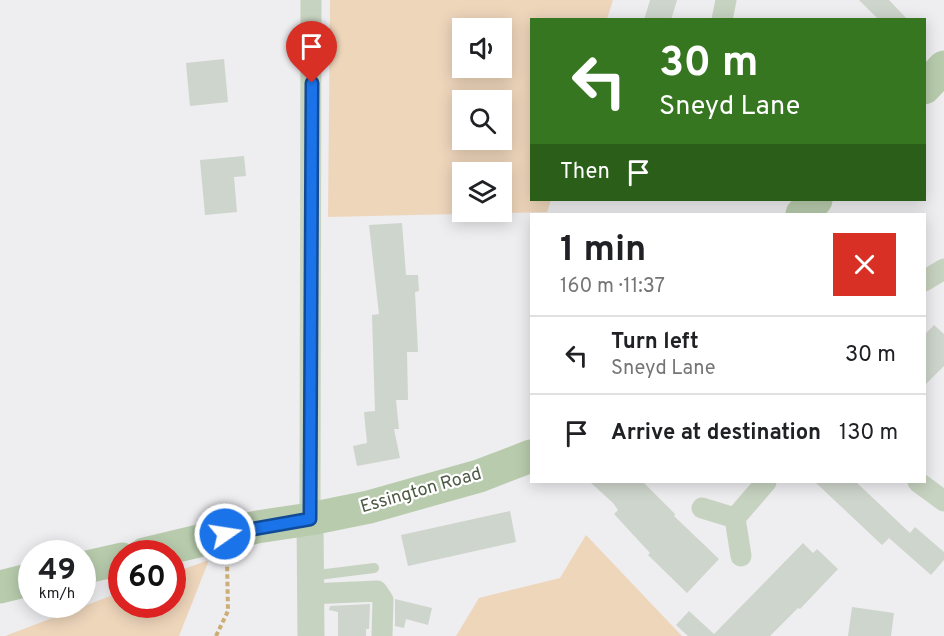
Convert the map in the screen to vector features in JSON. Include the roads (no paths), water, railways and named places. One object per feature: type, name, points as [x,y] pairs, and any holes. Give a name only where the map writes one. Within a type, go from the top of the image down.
[{"type":"main road","points":[[926,86],[944,67]]},
{"type":"main road","points":[[803,213],[815,201]]},
{"type":"main road","name":"Essington Road","points":[[186,544],[369,507],[479,476],[530,456]]},
{"type":"main road","points":[[0,587],[18,582]]},
{"type":"street","points":[[310,636],[311,0]]},
{"type":"street","points":[[722,18],[726,0]]},
{"type":"street","points":[[926,280],[944,269]]},
{"type":"street","points":[[741,556],[735,518],[765,483]]},
{"type":"street","points":[[919,483],[944,501]]},
{"type":"street","points":[[702,508],[735,518]]},
{"type":"street","points":[[310,585],[377,591],[383,600],[382,636]]},
{"type":"lane","points":[[310,585],[374,568]]}]
